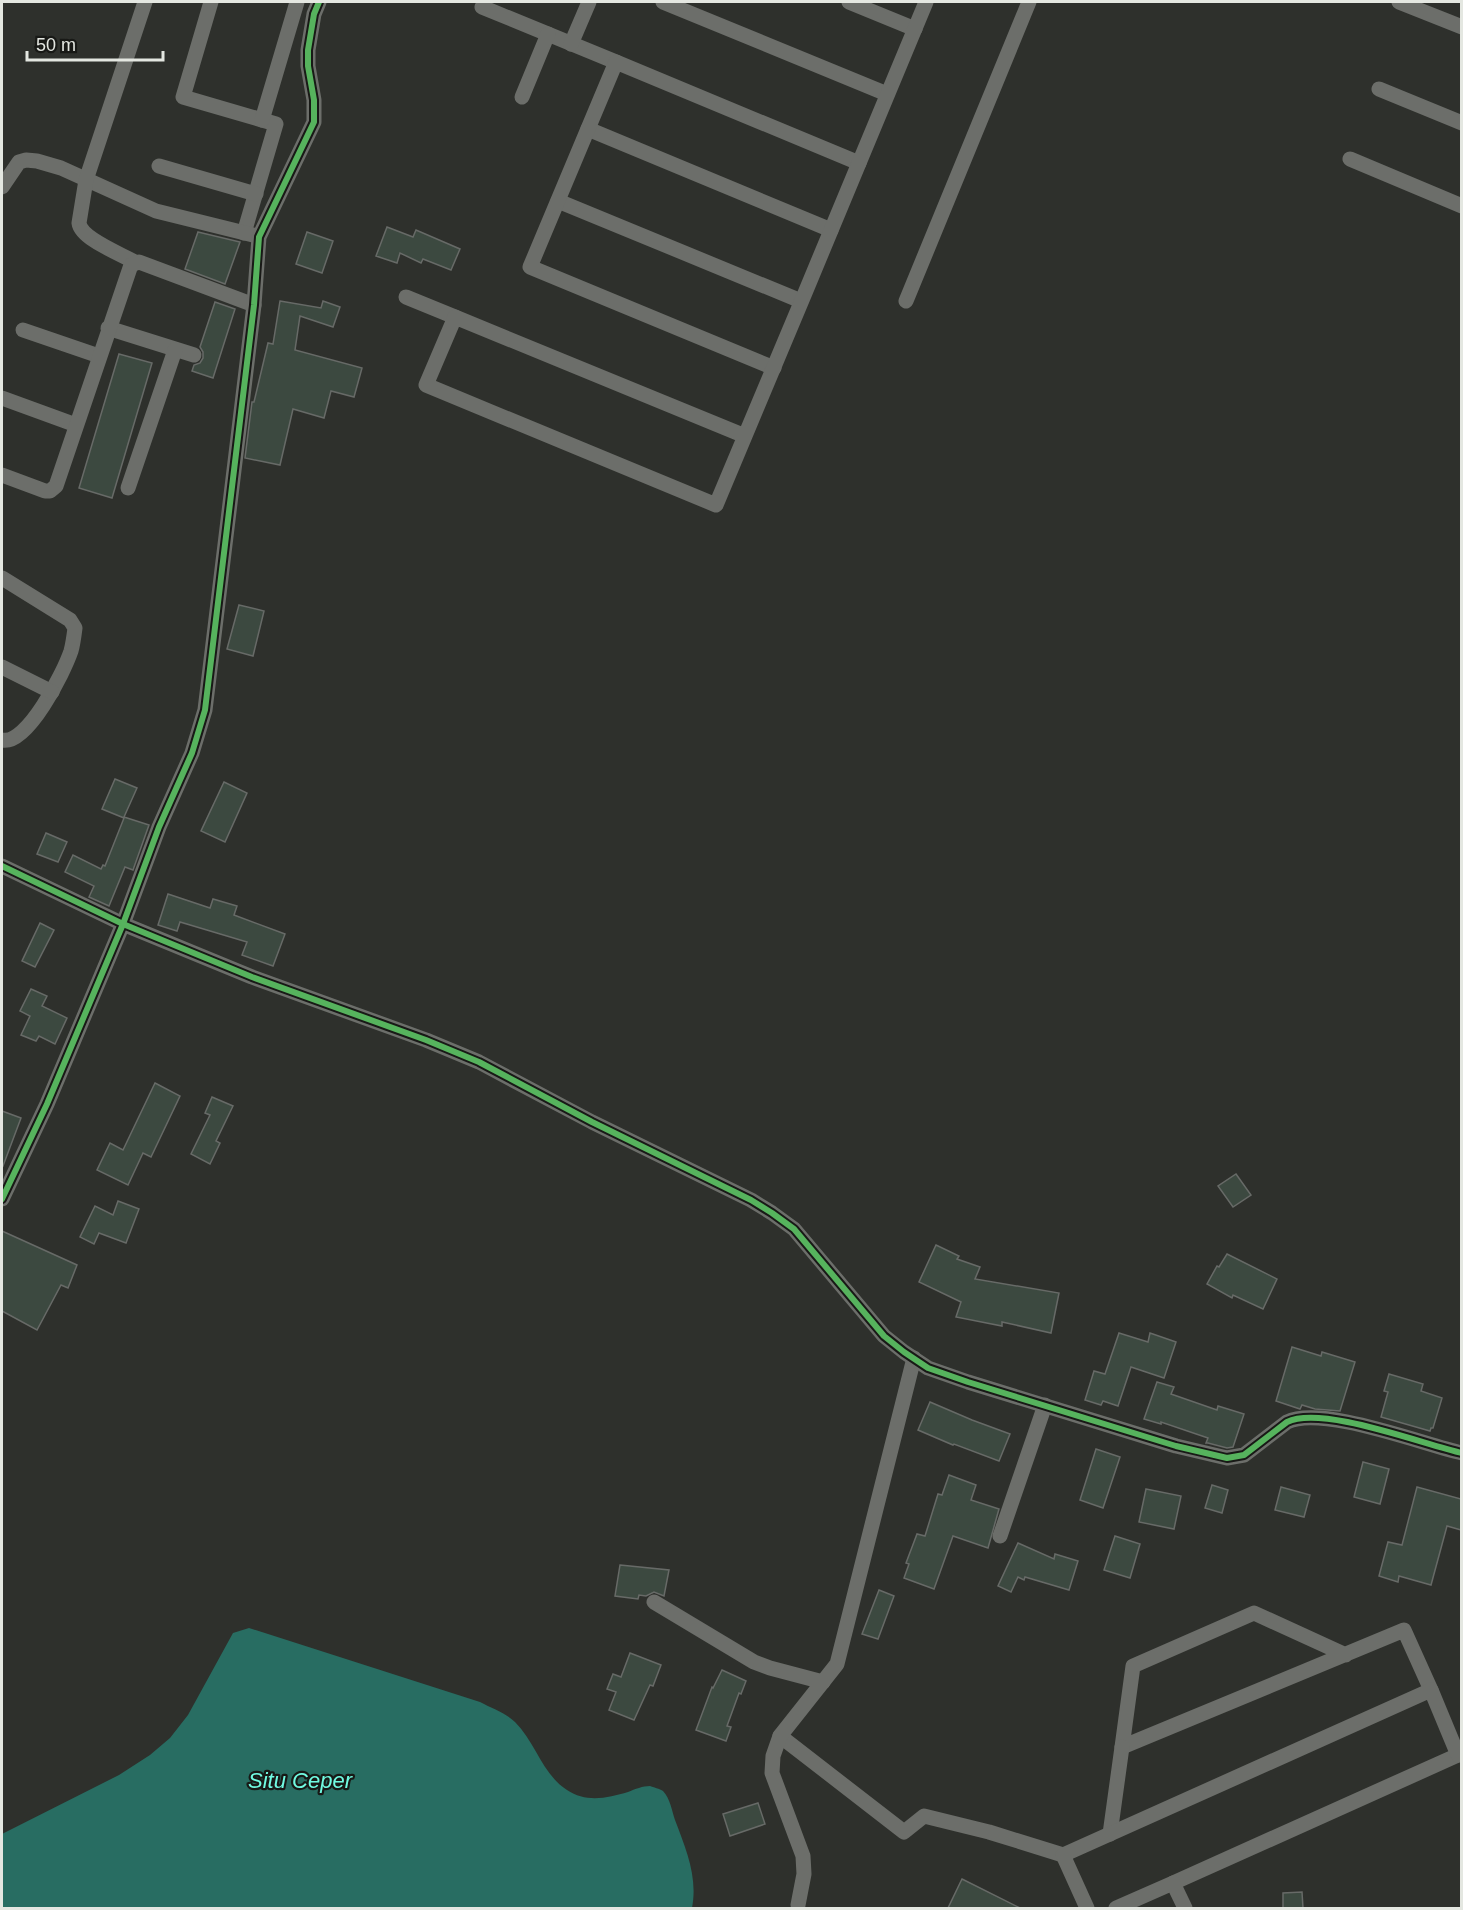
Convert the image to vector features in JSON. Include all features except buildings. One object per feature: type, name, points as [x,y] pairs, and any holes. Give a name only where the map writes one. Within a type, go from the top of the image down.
[{"type":"street","points":[[145,2],[86,180],[79,229],[87,237],[135,262],[254,305]]},
{"type":"street","points":[[2,1199],[47,1104],[123,924],[159,827],[192,753],[206,710],[254,305],[252,235],[256,194],[276,124],[183,97],[212,2]]},
{"type":"street","points":[[262,120],[297,2]]},
{"type":"street","points":[[252,235],[314,122],[314,100],[308,66],[308,50],[314,14],[319,2]]},
{"type":"street","points":[[571,44],[589,2]]},
{"type":"street","points":[[663,2],[887,94]]},
{"type":"street","points":[[849,2],[915,29]]},
{"type":"street","points":[[455,316],[426,385],[716,505],[926,2]]},
{"type":"street","points":[[906,301],[1029,2]]},
{"type":"street","points":[[1399,2],[1461,27]]},
{"type":"street","points":[[482,7],[859,163]]},
{"type":"street","points":[[522,97],[548,34]]},
{"type":"street","points":[[616,62],[531,267],[774,368]]},
{"type":"street","points":[[1379,89],[1461,123]]},
{"type":"street","points":[[588,129],[831,230]]},
{"type":"street","points":[[1350,159],[1461,206]]},
{"type":"street","points":[[2,187],[19,162],[37,161],[61,168],[156,211],[252,235]]},
{"type":"street","points":[[159,166],[256,194]]},
{"type":"street","points":[[558,201],[801,301]]},
{"type":"street","points":[[2,476],[45,491],[50,491],[56,486],[108,328],[131,265],[135,262]]},
{"type":"street","points":[[406,297],[745,436]]},
{"type":"street","points":[[108,328],[194,355]]},
{"type":"street","points":[[23,330],[99,356]]},
{"type":"street","points":[[128,488],[175,350]]},
{"type":"street","points":[[2,398],[76,425]]},
{"type":"street","points":[[2,578],[70,620],[75,628],[71,651],[52,692],[33,720],[14,738],[2,740]]},
{"type":"street","points":[[2,667],[52,692]]},
{"type":"street","points":[[2,866],[123,924],[252,977],[426,1040],[479,1062],[592,1122],[751,1200],[794,1229],[884,1336],[928,1368],[1176,1446],[1227,1458],[1244,1455],[1287,1422],[1295,1418],[1306,1417],[1350,1422],[1461,1453]]},
{"type":"street","points":[[798,1905],[804,1874],[803,1856],[772,1773],[773,1756],[780,1736],[837,1664],[914,1358]]},
{"type":"street","points":[[1000,1536],[1046,1405]]},
{"type":"street","points":[[654,1602],[754,1662],[823,1682]]},
{"type":"street","points":[[1110,1834],[1133,1666],[1254,1613],[1346,1654]]},
{"type":"street","points":[[1116,1908],[1460,1755],[1404,1630],[1122,1747]]},
{"type":"street","points":[[780,1736],[904,1832],[924,1816],[989,1832],[1063,1855],[1431,1690]]},
{"type":"street","points":[[1063,1855],[1087,1908]]},
{"type":"street","points":[[1173,1883],[1185,1908]]},
{"type":"water","name":"Situ Ceper","points":[[249,1628],[480,1702],[498,1711],[515,1722],[551,1776],[574,1794],[589,1798],[605,1797],[650,1786],[663,1791],[669,1801],[690,1863],[693,1885],[692,1908],[2,1908],[2,1834],[119,1775],[150,1755],[170,1738],[188,1715],[233,1633]]},
{"type":"cycle path","points":[[2,1199],[47,1104],[123,924],[159,827],[192,753],[205,710],[254,305],[259,237],[314,122],[314,100],[308,66],[308,50],[314,14],[319,2]]},
{"type":"cycle path","points":[[2,866],[123,924],[252,977],[426,1040],[479,1062],[592,1122],[751,1200],[794,1229],[884,1336],[928,1368],[1176,1446],[1227,1458],[1244,1455],[1287,1422],[1303,1418],[1323,1418],[1347,1422],[1462,1453]]}]
